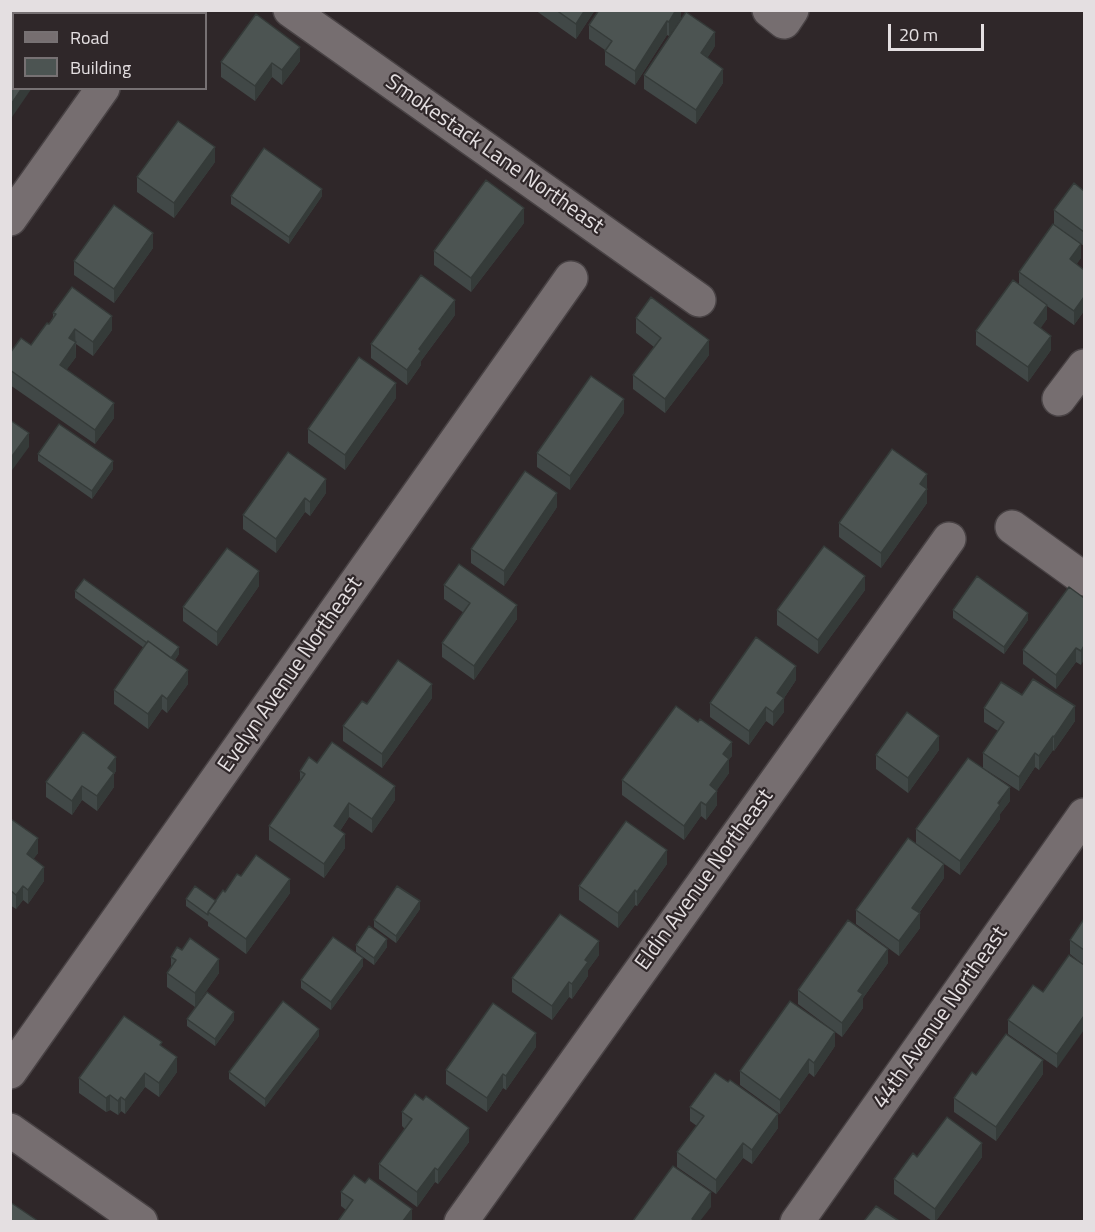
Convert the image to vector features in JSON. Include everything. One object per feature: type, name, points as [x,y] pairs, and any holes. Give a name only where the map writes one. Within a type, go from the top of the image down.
[{"type":"street","name":"Smokestack Lane Northeast","points":[[290,10],[699,300]]},
{"type":"street","points":[[10,219],[102,90]]},
{"type":"street","name":"Evelyn Avenue Northeast","points":[[10,1072],[571,278]]},
{"type":"street","points":[[1059,399],[1084,366]]},
{"type":"street","points":[[1012,527],[1084,579]]},
{"type":"street","name":"Eldin Avenue Northeast","points":[[461,1221],[950,539]]},
{"type":"street","name":"44th Avenue Northeast","points":[[796,1221],[1084,815]]},
{"type":"street","points":[[10,1130],[141,1221]]},
{"type":"building","points":[[556,10],[585,10],[576,24]]},
{"type":"building","points":[[599,10],[676,10],[635,71],[605,51],[612,41],[589,25]]},
{"type":"building","points":[[686,12],[715,32],[701,53],[723,69],[696,110],[644,75]]},
{"type":"building","points":[[256,14],[300,47],[282,70],[272,63],[255,86],[221,62]]},
{"type":"building","points":[[10,58],[12,59],[12,90],[21,90],[10,106]]},
{"type":"building","points":[[178,121],[215,147],[174,203],[137,177]]},
{"type":"building","points":[[264,148],[322,189],[289,237],[231,196]]},
{"type":"building","points":[[486,180],[524,208],[471,278],[434,251]]},
{"type":"building","points":[[1074,183],[1084,191],[1084,232],[1054,210]]},
{"type":"building","points":[[114,205],[153,233],[114,289],[74,261]]},
{"type":"building","points":[[1053,224],[1081,244],[1070,259],[1084,270],[1084,297],[1074,311],[1019,272]]},
{"type":"building","points":[[421,275],[455,300],[419,349],[421,351],[407,370],[371,344]]},
{"type":"building","points":[[1013,280],[1047,305],[1034,323],[1051,336],[1028,367],[976,331]]},
{"type":"building","points":[[72,287],[112,316],[93,342],[75,329],[69,338],[76,342],[60,365],[114,403],[95,430],[10,370],[10,353],[21,338],[31,345],[47,323],[49,324],[56,314],[53,313]]},
{"type":"building","points":[[651,297],[709,340],[665,399],[633,375],[661,338],[636,318]]},
{"type":"building","points":[[359,357],[396,383],[345,455],[308,429]]},
{"type":"building","points":[[591,376],[624,399],[570,476],[537,453]]},
{"type":"building","points":[[10,420],[29,433],[10,459]]},
{"type":"building","points":[[59,424],[113,461],[92,491],[38,454]]},
{"type":"building","points":[[892,449],[927,474],[920,484],[927,489],[881,553],[839,523]]},
{"type":"building","points":[[288,452],[326,479],[310,502],[305,498],[276,539],[243,515]]},
{"type":"building","points":[[525,471],[557,493],[504,571],[471,549]]},
{"type":"building","points":[[824,546],[865,576],[818,640],[777,610]]},
{"type":"building","points":[[227,548],[259,571],[217,632],[183,607]]},
{"type":"building","points":[[459,564],[517,605],[474,666],[442,643],[470,603],[444,585]]},
{"type":"building","points":[[977,576],[1028,613],[1004,647],[953,610]]},
{"type":"building","points":[[84,579],[179,647],[171,658],[75,591]]},
{"type":"building","points":[[1069,587],[1084,598],[1084,646],[1081,651],[1076,648],[1056,675],[1023,650]]},
{"type":"building","points":[[756,637],[796,666],[777,693],[784,698],[773,712],[766,707],[749,731],[710,703]]},
{"type":"building","points":[[148,641],[188,670],[167,699],[162,695],[148,714],[114,690]]},
{"type":"building","points":[[398,660],[432,684],[382,754],[343,726],[362,701],[367,704]]},
{"type":"building","points":[[1033,679],[1075,706],[1054,737],[1039,756],[1035,753],[1019,777],[983,753],[1004,722],[984,708],[1001,682],[1022,695]]},
{"type":"building","points":[[676,706],[698,722],[700,719],[732,742],[723,754],[729,759],[710,785],[717,791],[706,805],[701,802],[684,826],[622,780]]},
{"type":"building","points":[[907,712],[939,736],[908,778],[876,755]]},
{"type":"building","points":[[83,732],[116,757],[108,768],[114,773],[97,796],[82,786],[72,801],[46,782]]},
{"type":"building","points":[[332,742],[395,786],[372,819],[349,803],[334,826],[345,834],[324,864],[269,826],[305,774],[300,771],[309,757],[317,763]]},
{"type":"building","points":[[968,758],[1010,787],[960,861],[916,829]]},
{"type":"building","points":[[11,819],[38,838],[27,854],[44,867],[28,890],[23,886],[16,895],[10,890]]},
{"type":"building","points":[[626,821],[667,850],[637,892],[635,890],[618,913],[579,886]]},
{"type":"building","points":[[908,838],[944,864],[912,908],[920,913],[899,941],[856,910]]},
{"type":"building","points":[[256,855],[290,879],[246,939],[208,912],[223,890],[225,892],[237,874],[241,876]]},
{"type":"building","points":[[195,886],[216,901],[208,915],[186,899]]},
{"type":"building","points":[[397,886],[420,901],[396,936],[374,920]]},
{"type":"building","points":[[560,914],[599,941],[585,960],[588,962],[572,984],[569,982],[552,1006],[512,978]]},
{"type":"building","points":[[1084,919],[1084,950],[1070,940]]},
{"type":"building","points":[[848,920],[888,949],[858,991],[863,994],[842,1023],[798,990]]},
{"type":"building","points":[[369,926],[387,939],[374,958],[356,945]]},
{"type":"building","points":[[333,937],[363,958],[331,1002],[301,980]]},
{"type":"building","points":[[190,938],[219,959],[195,993],[167,973],[176,960],[171,957],[177,947],[182,950]]},
{"type":"building","points":[[1069,955],[1084,965],[1084,1016],[1057,1054],[1008,1020],[1033,985],[1043,992]]},
{"type":"building","points":[[207,992],[234,1012],[215,1039],[187,1019]]},
{"type":"building","points":[[283,1001],[319,1029],[265,1099],[229,1072]]},
{"type":"building","points":[[790,1001],[835,1032],[814,1063],[809,1059],[780,1100],[740,1071]]},
{"type":"building","points":[[493,1003],[536,1033],[506,1076],[503,1074],[487,1098],[446,1070]]},
{"type":"building","points":[[124,1016],[162,1042],[160,1045],[177,1057],[159,1083],[145,1073],[125,1100],[121,1097],[118,1101],[110,1095],[106,1098],[79,1078]]},
{"type":"building","points":[[1006,1034],[1043,1060],[996,1127],[954,1098],[972,1072],[976,1075]]},
{"type":"building","points":[[715,1073],[728,1082],[730,1080],[778,1114],[752,1150],[743,1143],[716,1180],[677,1152],[704,1116],[690,1107]]},
{"type":"building","points":[[415,1094],[423,1100],[426,1096],[469,1128],[438,1170],[435,1168],[417,1192],[379,1164],[412,1119],[402,1112]]},
{"type":"building","points":[[947,1117],[982,1143],[935,1209],[894,1179],[913,1153],[917,1157]]},
{"type":"building","points":[[673,1166],[711,1192],[692,1219],[695,1221],[633,1221]]},
{"type":"building","points":[[354,1175],[365,1183],[369,1178],[412,1209],[403,1221],[338,1221],[353,1200],[341,1192]]},
{"type":"building","points":[[10,1202],[38,1221],[10,1221]]},
{"type":"building","points":[[876,1206],[899,1221],[864,1221]]}]
